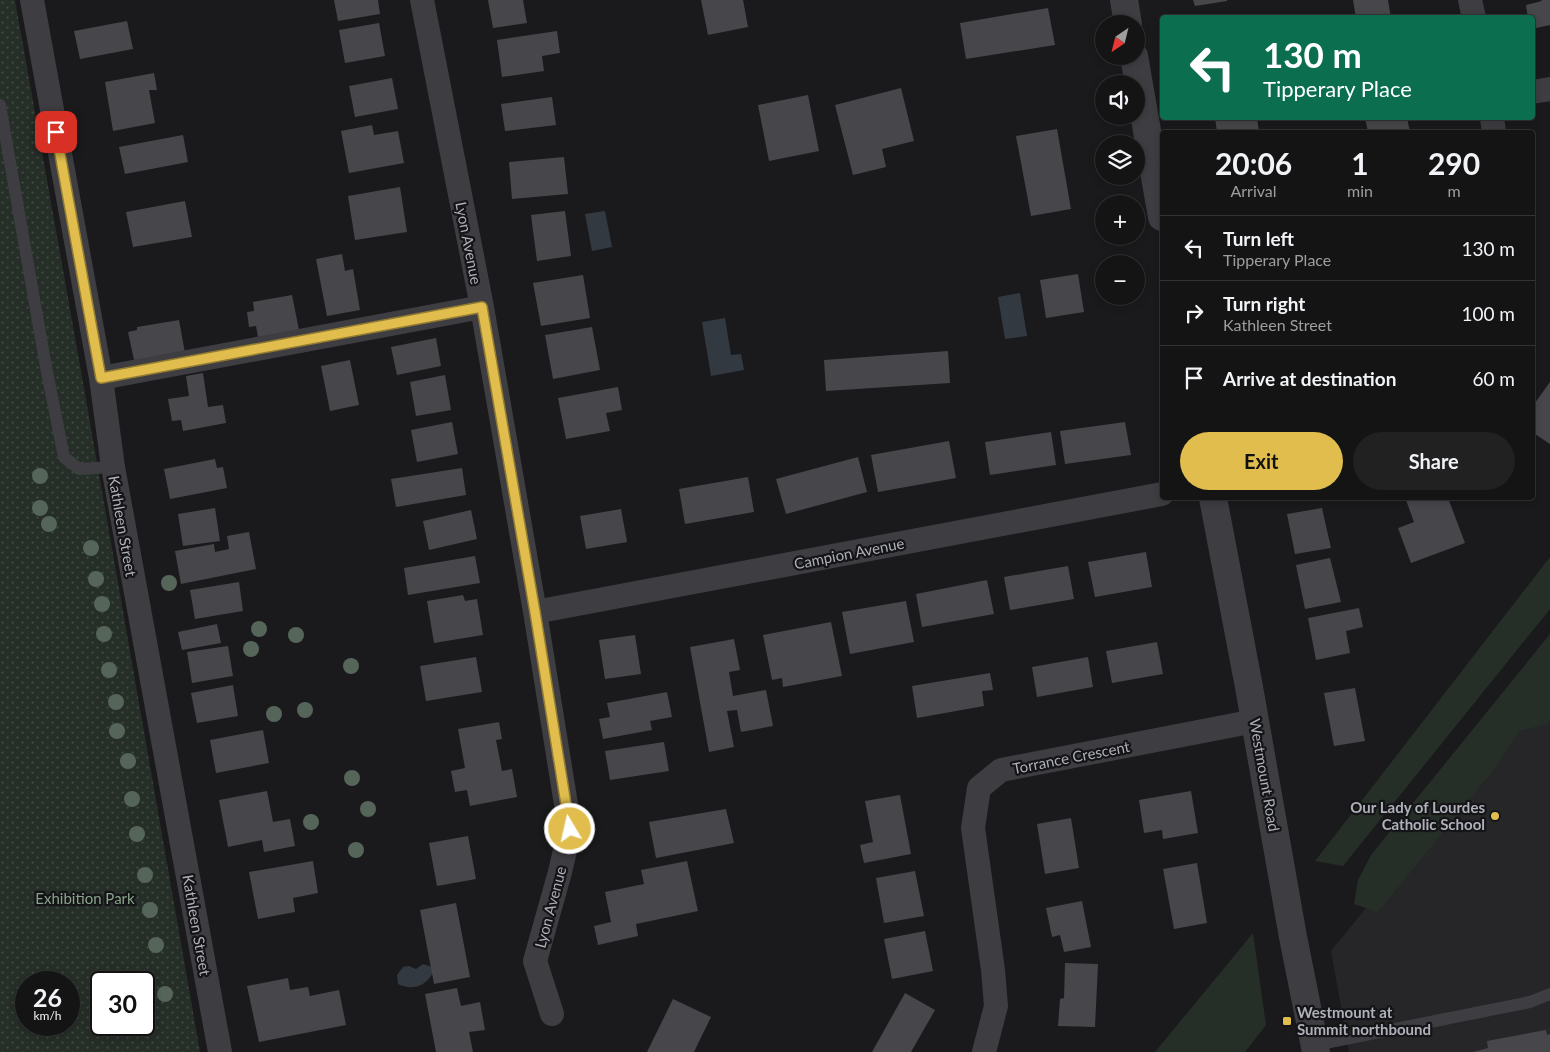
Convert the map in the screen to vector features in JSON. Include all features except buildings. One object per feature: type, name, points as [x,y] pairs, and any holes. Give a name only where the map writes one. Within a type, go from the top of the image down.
[{"type":"street","name":"Kathleen Street","points":[[32,0],[101,378],[112,467],[220,1052]]},
{"type":"street","name":"Lyon Avenue","points":[[422,0],[482,307],[535,612],[570,829],[535,961],[552,1014]]},
{"type":"street","points":[[1124,0],[1126,15]]},
{"type":"street","points":[[1470,0],[1473,15]]},
{"type":"street","points":[[1136,65],[1160,206]]},
{"type":"street","points":[[1535,92],[1550,89]]},
{"type":"street","points":[[101,378],[482,307]]},
{"type":"street","name":"Campion Avenue","points":[[535,612],[1160,494]]},
{"type":"street","name":"Westmount Road","points":[[1212,500],[1315,1048]]},
{"type":"street","name":"Torrance Crescent","points":[[984,1052],[996,1006],[993,970],[973,828],[978,788],[1001,770],[1255,722]]},
{"type":"lane","points":[[0,105],[46,367],[64,457],[80,469],[112,467]]},
{"type":"lane","points":[[1315,1048],[1530,1002],[1550,994]]},
{"type":"shaded area","points":[[605,211],[612,247],[592,251],[585,214]]},
{"type":"shaded area","points":[[1020,293],[1027,336],[1005,339],[998,297]]},
{"type":"shaded area","points":[[725,318],[731,355],[741,354],[744,370],[711,376],[702,322]]},
{"type":"shaded area","name":"Our Lady of Lourdes Catholic School","points":[[1550,681],[1550,1052],[1349,1052],[1331,951]]},
{"type":"shaded area","points":[[423,964],[432,967],[433,972],[427,981],[414,987],[398,984],[397,975],[403,967],[409,966],[416,969]]},
{"type":"green space","name":"Exhibition Park","points":[[0,0],[15,0],[200,1052],[0,1052]]},
{"type":"green space","points":[[1550,557],[1550,609],[1343,866],[1315,861]]},
{"type":"green space","points":[[1550,634],[1550,720],[1547,724],[1519,731],[1492,772],[1378,912],[1354,904],[1358,880],[1371,855]]},
{"type":"green space","points":[[1253,933],[1266,1025],[1245,1052],[1155,1052]]},
{"type":"place","name":"Our Lady of Lourdes Catholic School","points":[[1495,816]]},
{"type":"place","name":"Westmount at Summit northbound","points":[[1287,1021]]},
{"type":"route","points":[[56,132],[101,378],[482,307],[535,612],[570,829]]}]
